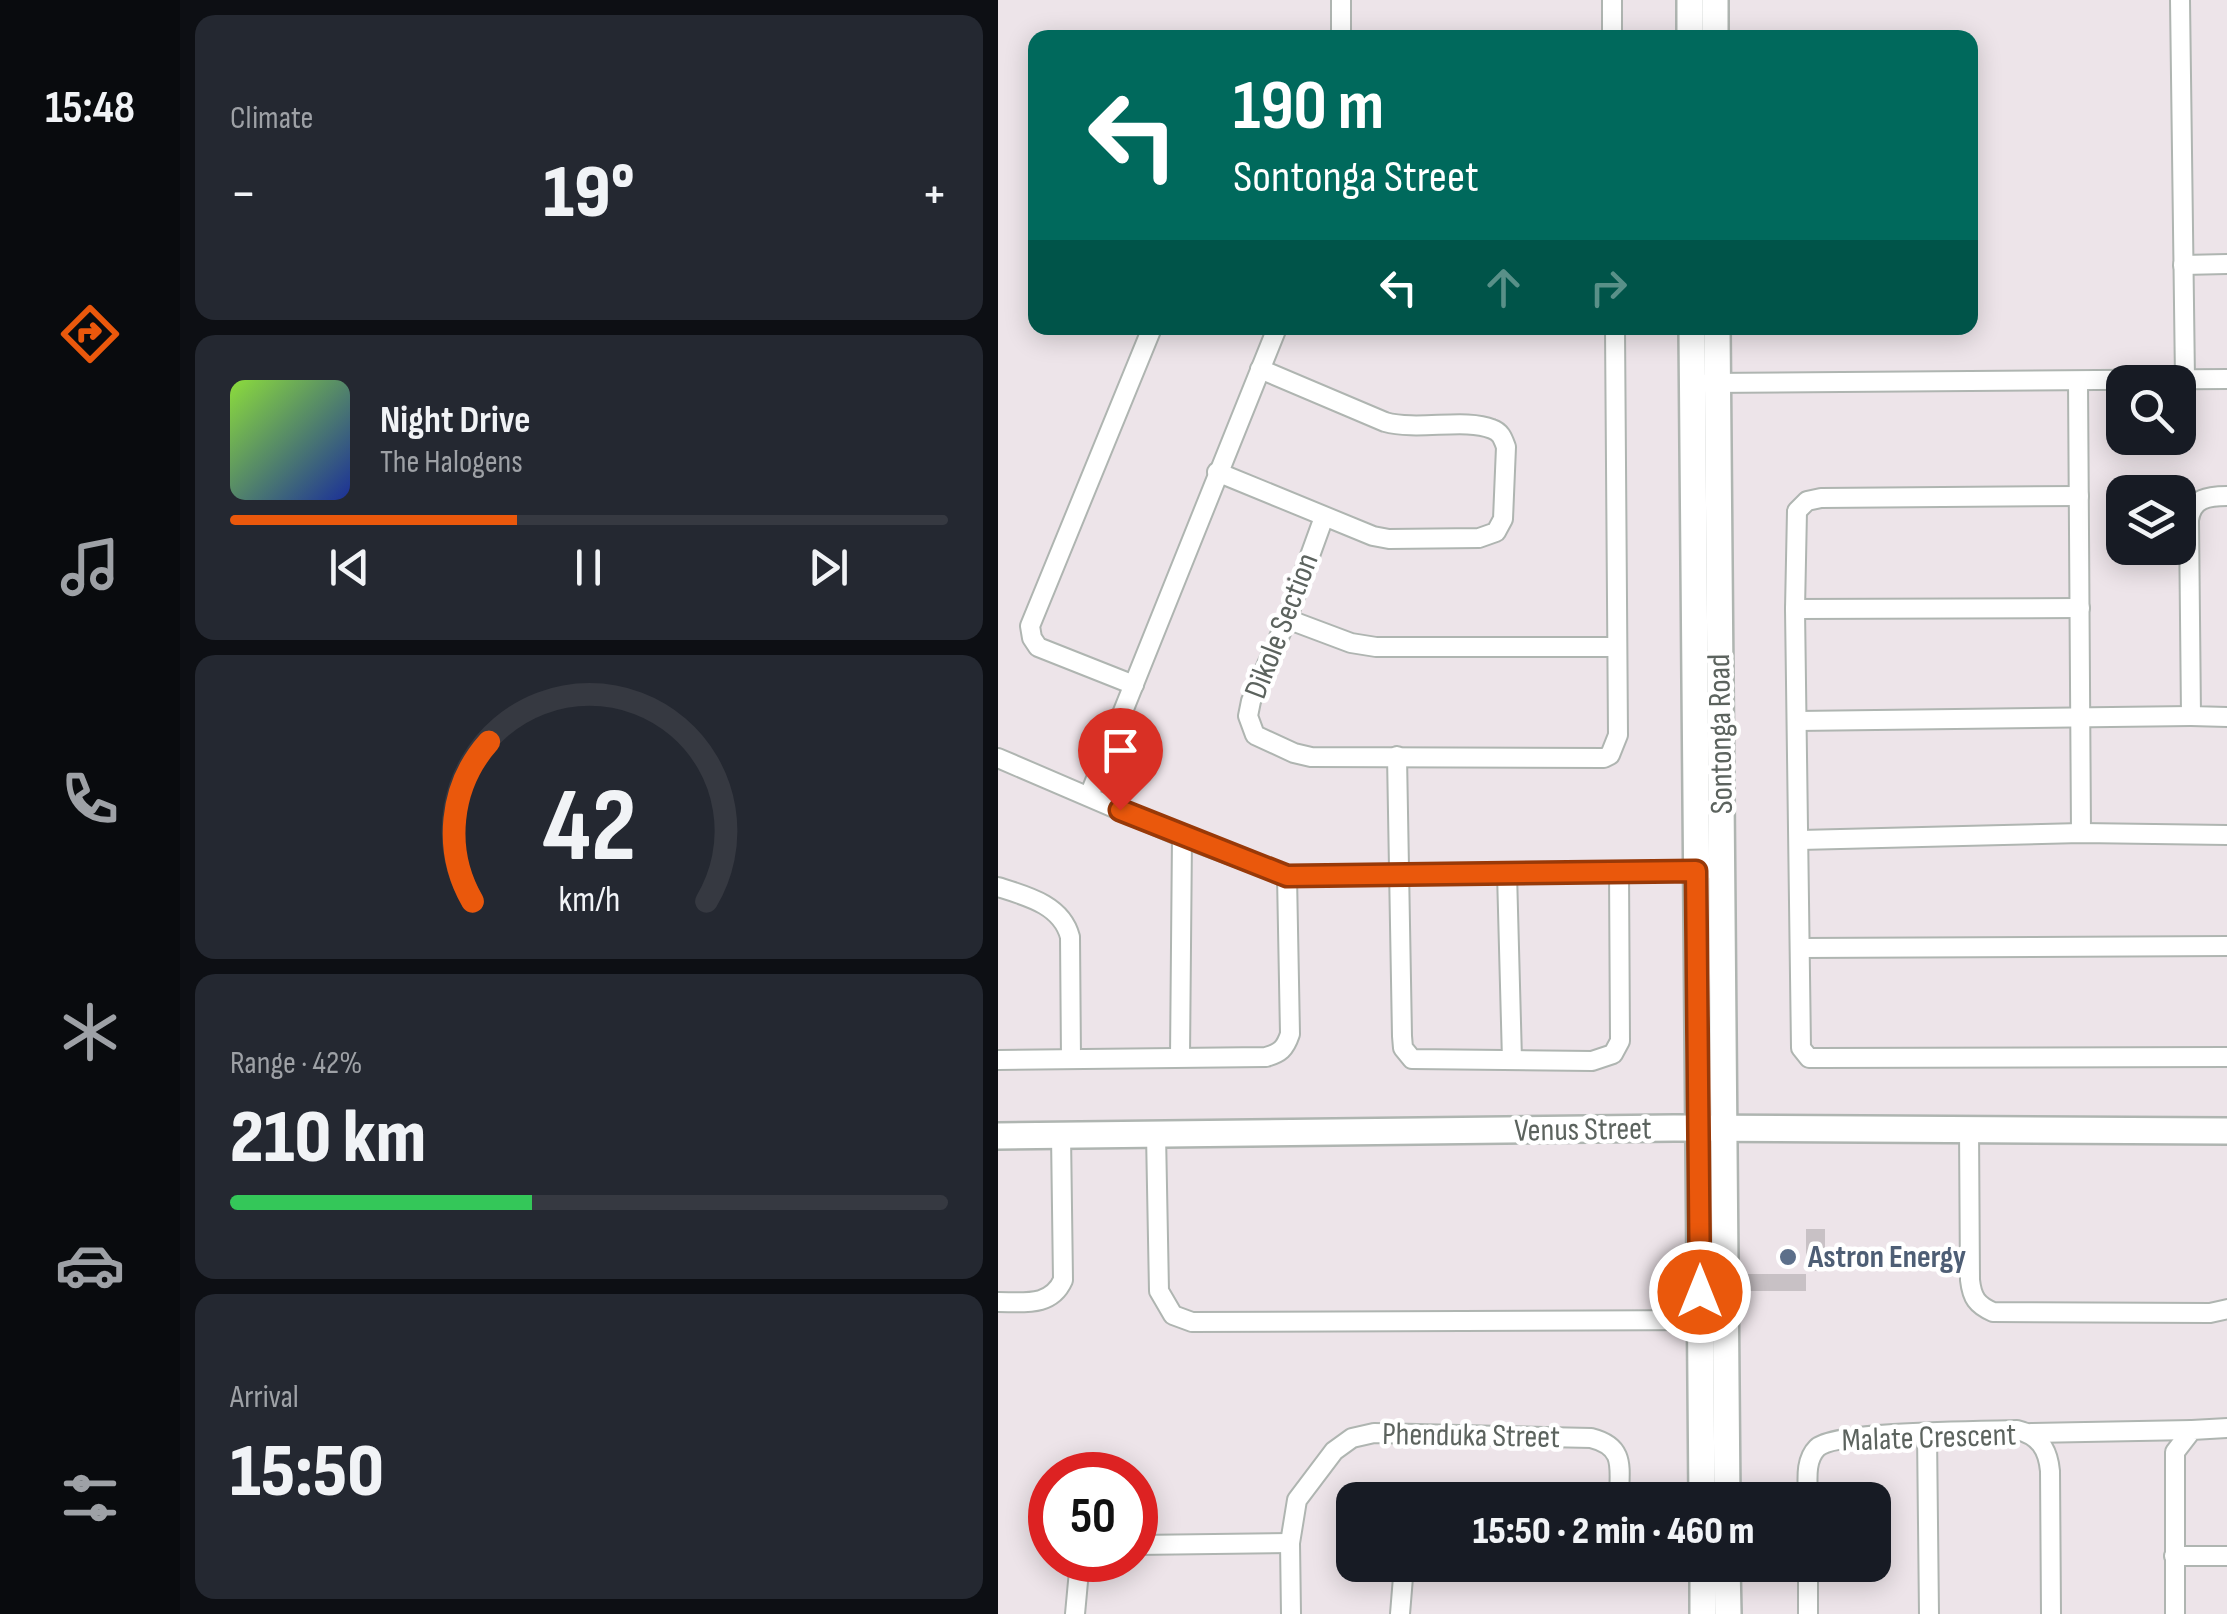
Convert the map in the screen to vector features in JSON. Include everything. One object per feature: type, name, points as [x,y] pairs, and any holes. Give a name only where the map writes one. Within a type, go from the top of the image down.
[{"type":"main road","points":[[1690,0],[1690,30]]},
{"type":"main road","points":[[1715,0],[1715,30]]},
{"type":"main road","name":"Sontonga Road","points":[[1694,335],[1704,382],[1713,1128],[1713,1320],[1703,1482]]},
{"type":"main road","name":"Sontonga Road","points":[[1704,382],[1715,335]]},
{"type":"main road","name":"Venus Street","points":[[998,1136],[1713,1128],[2228,1131]]},
{"type":"main road","name":"Sontonga Road","points":[[1713,1320],[1726,1482]]},
{"type":"main road","points":[[1702,1582],[1703,1614]]},
{"type":"main road","points":[[1728,1582],[1728,1614]]},
{"type":"street","points":[[1342,0],[1342,30]]},
{"type":"street","points":[[1612,0],[1612,30]]},
{"type":"street","points":[[2180,0],[2185,365]]},
{"type":"street","points":[[2183,265],[2228,264]]},
{"type":"street","points":[[1134,685],[1038,647],[1030,626],[1149,335]]},
{"type":"street","points":[[1090,796],[1274,335]]},
{"type":"street","points":[[1615,335],[1618,735],[1610,755],[1604,758],[1397,756],[1402,1036],[1407,1055],[1422,1061],[1604,1060],[1618,1048],[1618,872]]},
{"type":"street","name":"Dikole Section","points":[[1218,472],[1381,538],[1490,536],[1503,519],[1506,447],[1494,429],[1385,422],[1260,369]]},
{"type":"street","points":[[2196,380],[2228,379]]},
{"type":"street","points":[[2078,380],[2081,833]]},
{"type":"street","points":[[1704,382],[2106,380]]},
{"type":"street","points":[[2078,496],[1807,500],[1800,506],[1796,517],[1795,609],[1800,1036],[1804,1054],[1809,1058],[2228,1057]]},
{"type":"street","points":[[2191,716],[2190,515],[2200,500],[2228,496]]},
{"type":"street","name":"Dikole Section","points":[[1324,516],[1248,716],[1254,735],[1311,757],[1397,756]]},
{"type":"street","points":[[1795,609],[2080,608]]},
{"type":"street","points":[[1287,619],[1351,644],[1376,647],[1617,647]]},
{"type":"street","points":[[1797,721],[2228,717]]},
{"type":"street","points":[[998,758],[1287,876],[1709,870]]},
{"type":"street","points":[[1800,840],[2081,833],[2228,835]]},
{"type":"street","points":[[1180,1058],[1182,836]]},
{"type":"street","points":[[1507,873],[1512,1060]]},
{"type":"street","points":[[998,1060],[1266,1058],[1286,1046],[1290,1034],[1287,876]]},
{"type":"street","points":[[998,887],[1048,906],[1066,922],[1070,937],[1071,1059]]},
{"type":"street","points":[[1800,948],[2228,946]]},
{"type":"street","points":[[1969,1128],[1970,1280],[1976,1302],[1984,1308],[1994,1312],[2210,1313],[2228,1309]]},
{"type":"street","points":[[1156,1134],[1159,1291],[1173,1315],[1192,1322],[1713,1320]]},
{"type":"street","points":[[998,1302],[1040,1302],[1052,1297],[1063,1280],[1062,1135]]},
{"type":"street","points":[[2031,1434],[2228,1428]]},
{"type":"street","name":"Malate Crescent","points":[[1809,1482],[1810,1460],[1822,1444],[1833,1440],[2017,1430],[2031,1434],[2049,1456],[2051,1614]]},
{"type":"street","points":[[2175,1614],[2175,1452],[2192,1430]]},
{"type":"street","name":"Phenduka Street","points":[[1291,1614],[1290,1543],[1297,1500],[1334,1451],[1352,1438],[1374,1433],[1591,1438],[1614,1449],[1619,1482]]},
{"type":"street","points":[[1927,1433],[1929,1614]]},
{"type":"street","points":[[1158,1545],[1290,1543]]},
{"type":"street","points":[[2174,1556],[2228,1556]]},
{"type":"street","points":[[1075,1614],[1078,1582]]},
{"type":"street","points":[[1400,1582],[1400,1614]]},
{"type":"street","points":[[1808,1582],[1808,1614]]},
{"type":"building","points":[[1806,1229],[1825,1229],[1825,1271],[1806,1271]]},
{"type":"building","points":[[1747,1274],[1806,1274],[1806,1291],[1747,1291]]},
{"type":"place","name":"Astron Energy","points":[[1788,1257]]},
{"type":"route","points":[[1120,810],[1287,876],[1696,871],[1700,1292]]}]
